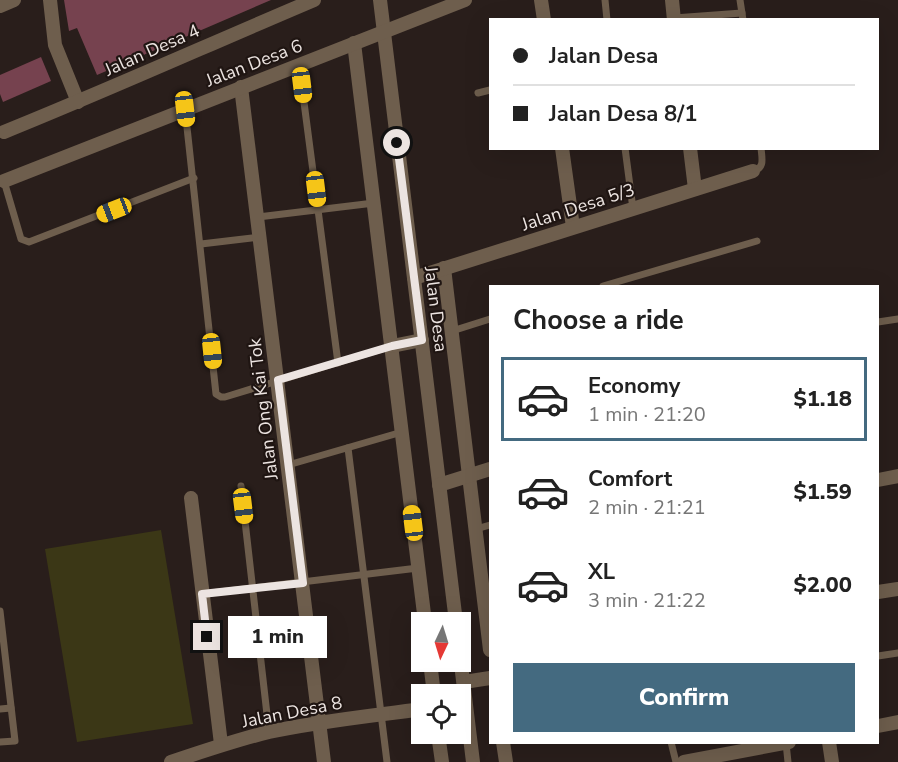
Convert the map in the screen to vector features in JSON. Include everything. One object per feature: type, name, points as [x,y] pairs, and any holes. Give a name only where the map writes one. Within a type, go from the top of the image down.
[{"type":"street","points":[[0,6],[14,0]]},
{"type":"street","points":[[50,0],[55,45],[78,102]]},
{"type":"street","name":"Jalan Desa 4","points":[[2,133],[78,102],[280,6],[314,0]]},
{"type":"street","name":"Jalan Desa","points":[[380,0],[455,612]]},
{"type":"street","name":"Jalan Desa 6","points":[[2,182],[354,43],[383,25],[465,0]]},
{"type":"street","points":[[541,0],[544,18]]},
{"type":"street","points":[[672,0],[674,18]]},
{"type":"street","points":[[354,43],[424,612]]},
{"type":"street","name":"Jalan Ong Kai Tok","points":[[241,87],[324,762]]},
{"type":"street","points":[[562,150],[573,227]]},
{"type":"street","points":[[690,150],[695,189]]},
{"type":"street","name":"Jalan Desa 5/3","points":[[414,278],[753,171]]},
{"type":"street","name":"Jalan Desa","points":[[444,268],[476,530],[487,591],[489,630]]},
{"type":"street","points":[[392,346],[422,340]]},
{"type":"street","points":[[439,485],[489,469]]},
{"type":"street","points":[[879,480],[898,476]]},
{"type":"street","points":[[191,498],[221,744]]},
{"type":"street","points":[[879,592],[898,589]]},
{"type":"street","points":[[462,672],[464,682],[489,678]]},
{"type":"street","name":"Jalan Desa 8","points":[[171,762],[221,744],[269,732],[411,711]]},
{"type":"street","points":[[879,726],[898,722]]},
{"type":"street","points":[[439,744],[442,762]]},
{"type":"street","points":[[470,744],[473,762]]},
{"type":"street","points":[[503,744],[506,762]]},
{"type":"street","points":[[684,762],[736,757],[783,744]]},
{"type":"street","points":[[830,744],[832,762]]},
{"type":"lane","points":[[605,0],[608,18]]},
{"type":"lane","points":[[697,18],[742,16],[740,0]]},
{"type":"lane","points":[[300,64],[338,363]]},
{"type":"lane","points":[[477,93],[489,90]]},
{"type":"lane","points":[[185,109],[216,394],[221,398],[225,397],[392,346]]},
{"type":"lane","points":[[625,150],[633,209]]},
{"type":"lane","points":[[753,171],[759,169],[763,164],[761,150]]},
{"type":"lane","points":[[2,182],[21,239],[29,242],[194,178]]},
{"type":"lane","points":[[258,217],[374,203]]},
{"type":"lane","points":[[201,244],[261,237]]},
{"type":"lane","points":[[606,285],[757,241]]},
{"type":"lane","points":[[879,322],[898,319]]},
{"type":"lane","points":[[452,331],[489,320]]},
{"type":"lane","points":[[288,465],[402,432]]},
{"type":"lane","points":[[348,448],[387,762]]},
{"type":"lane","points":[[241,486],[269,732]]},
{"type":"lane","points":[[476,530],[489,525]]},
{"type":"lane","points":[[202,594],[418,568]]},
{"type":"lane","points":[[0,613],[4,677],[15,741],[0,742]]},
{"type":"lane","points":[[879,656],[898,653]]},
{"type":"lane","points":[[0,709],[11,708]]},
{"type":"lane","points":[[672,744],[676,762]]},
{"type":"lane","points":[[787,744],[788,762]]},
{"type":"shaded area","points":[[161,530],[193,724],[77,742],[45,549]]},
{"type":"building","points":[[64,0],[271,0],[97,75],[77,28],[69,31]]},
{"type":"building","points":[[41,57],[51,81],[3,102],[0,94],[0,75]]},
{"type":"route","points":[[207,637],[202,594],[303,583],[278,380],[392,346],[422,340],[397,143]]}]
